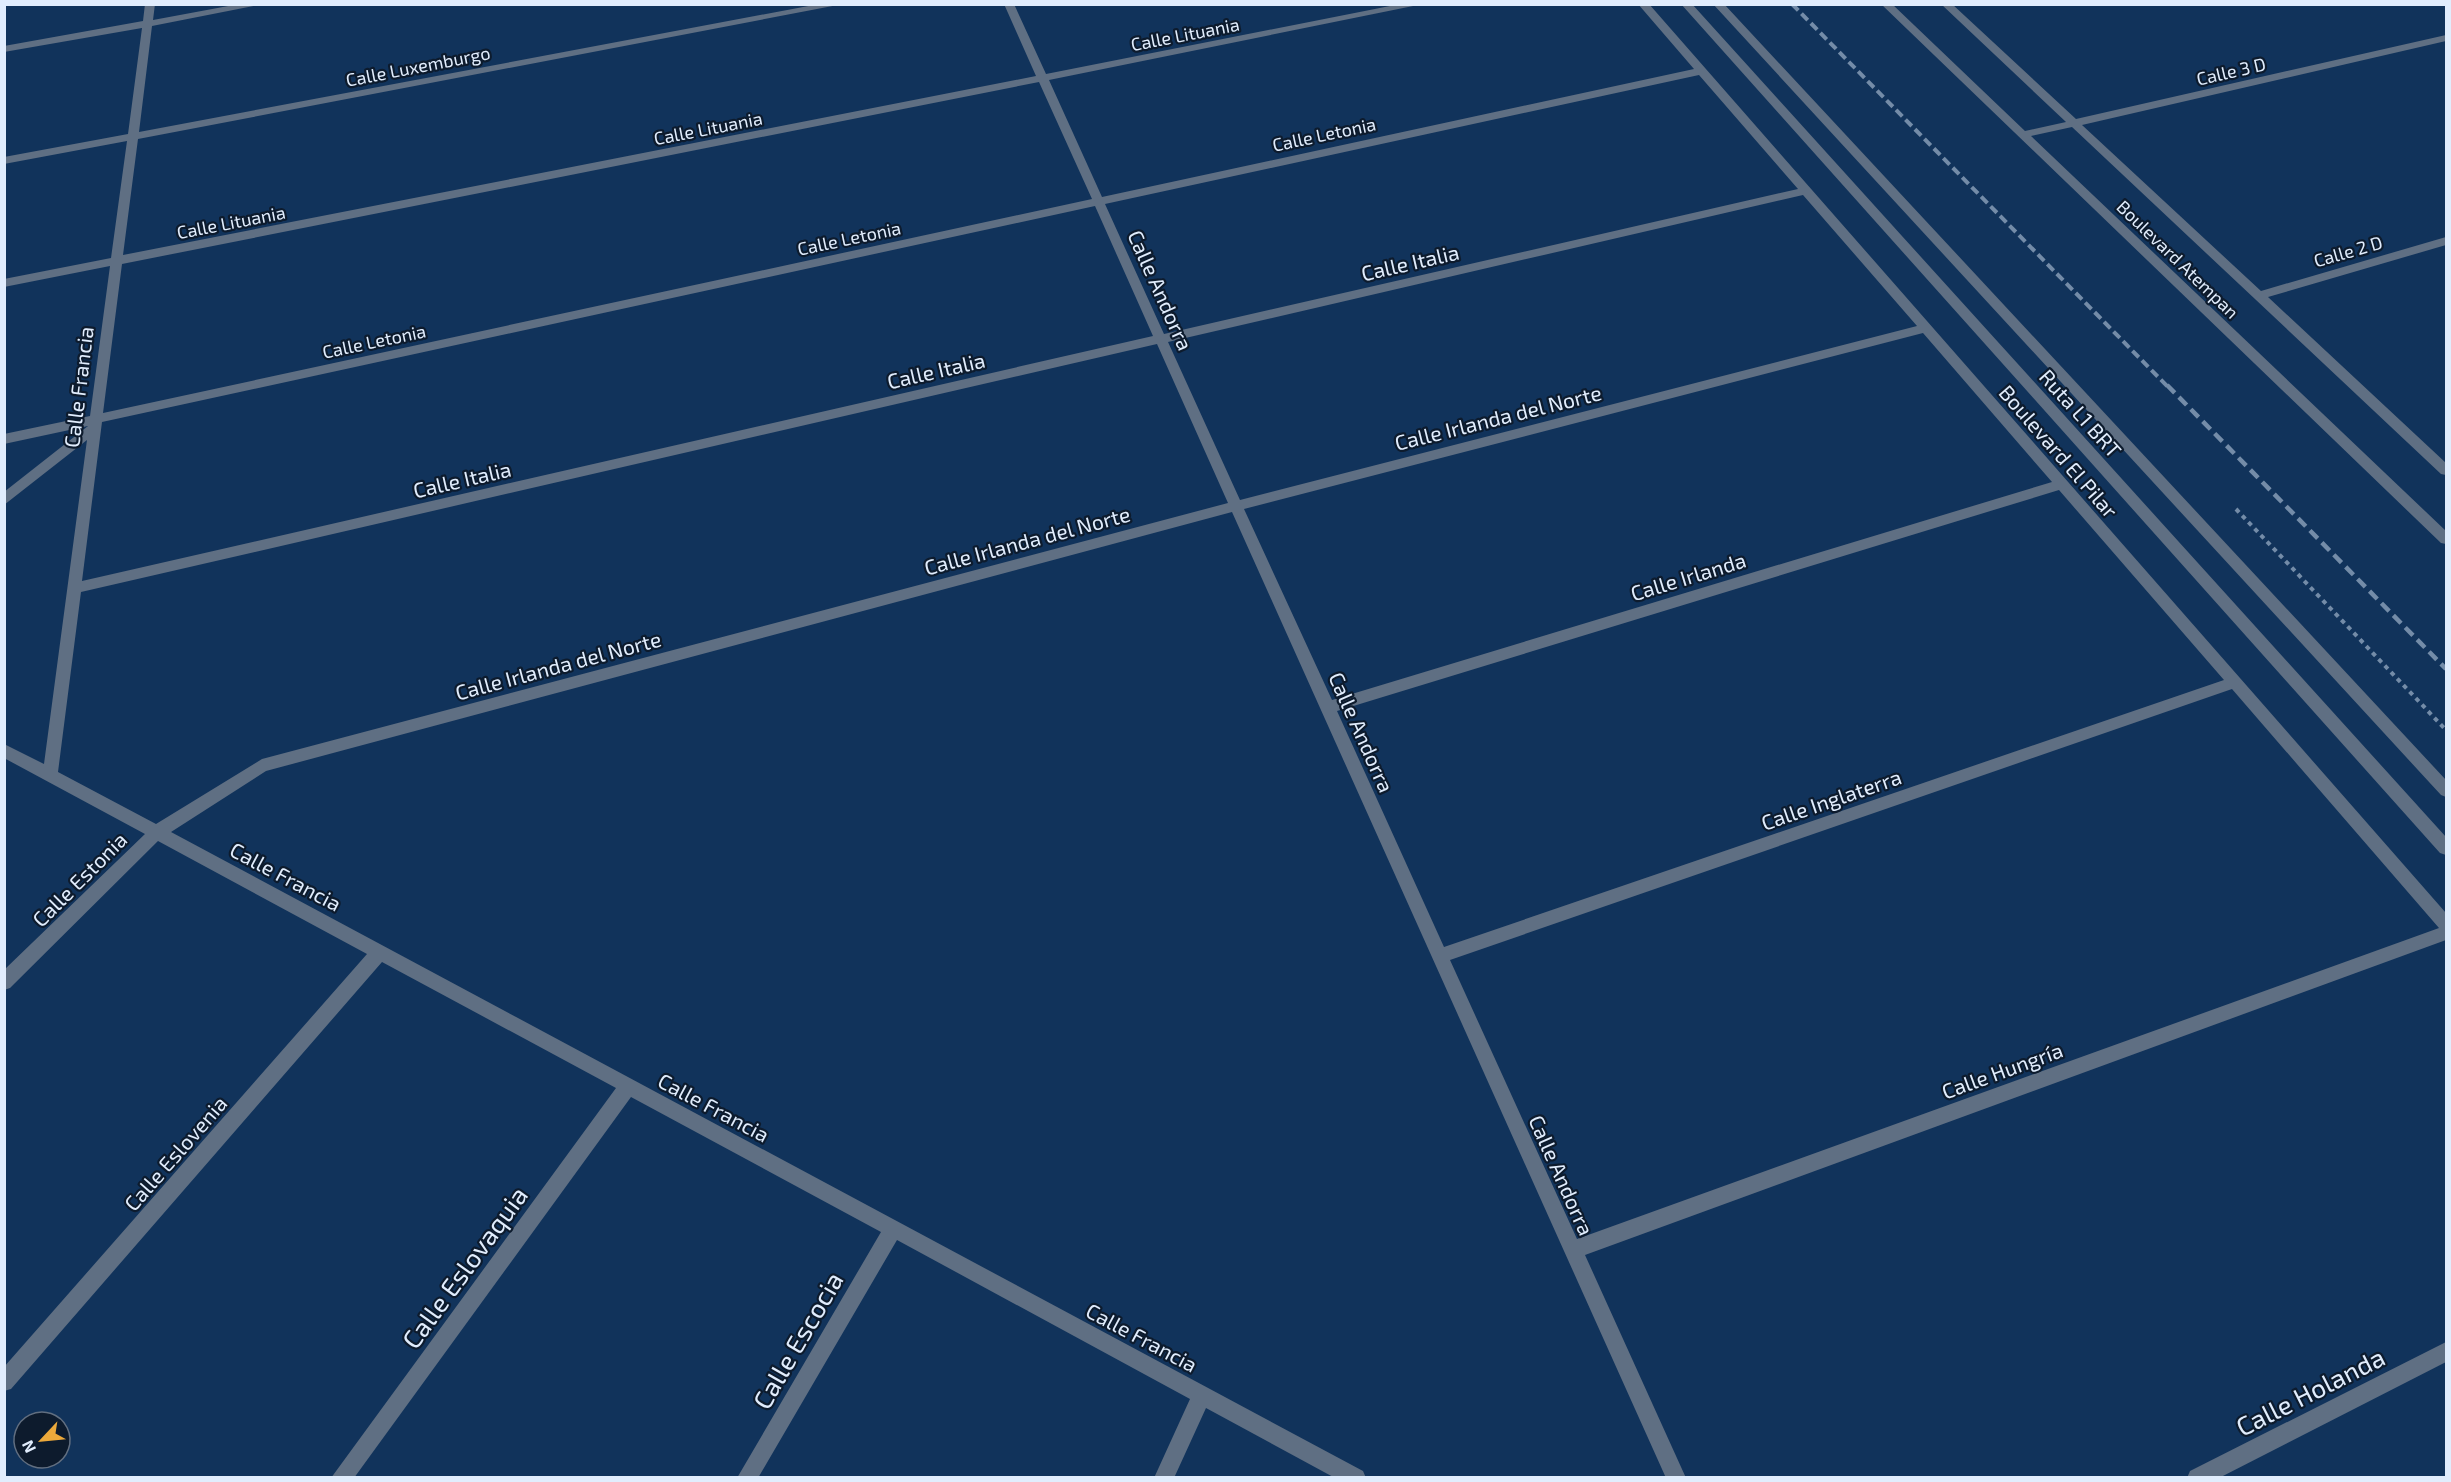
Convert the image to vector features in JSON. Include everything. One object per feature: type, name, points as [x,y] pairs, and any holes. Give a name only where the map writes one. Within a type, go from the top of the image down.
[{"type":"street","name":"Calle Francia","points":[[50,775],[150,4]]},
{"type":"street","points":[[4,49],[259,4]]},
{"type":"street","name":"Calle Luxemburgo","points":[[4,160],[838,4]]},
{"type":"street","name":"Calle Andorra","points":[[1009,4],[1676,1478]]},
{"type":"street","name":"Calle Lituania","points":[[4,284],[1418,4]]},
{"type":"street","name":"Boulevard El Pilar","points":[[1643,4],[2446,924]]},
{"type":"street","name":"Ruta L1 BRT","points":[[1686,4],[2446,848]]},
{"type":"street","name":"Ruta L1 BRT","points":[[1719,4],[2446,790]]},
{"type":"street","name":"Boulevard Atempan","points":[[1886,4],[2446,539]]},
{"type":"street","name":"Boulevard Atempan","points":[[1946,4],[2446,470]]},
{"type":"street","name":"Calle 3 D","points":[[2022,135],[2446,38]]},
{"type":"street","name":"Calle Letonia","points":[[4,439],[96,423],[1701,71]]},
{"type":"street","name":"Calle Italia","points":[[75,588],[1806,191]]},
{"type":"street","name":"Calle 2 D","points":[[2260,295],[2446,242]]},
{"type":"street","name":"Calle Irlanda del Norte","points":[[157,832],[262,766],[1236,506],[1925,328]]},
{"type":"street","points":[[4,500],[96,423]]},
{"type":"street","name":"Calle Irlanda","points":[[1328,708],[2062,484]]},
{"type":"street","name":"Calle Inglaterra","points":[[1439,956],[2236,682]]},
{"type":"street","name":"Calle Francia","points":[[4,750],[1356,1478]]},
{"type":"street","name":"Calle Estonia","points":[[4,982],[157,832]]},
{"type":"street","name":"Calle Hungría","points":[[1573,1250],[2446,933]]},
{"type":"street","name":"Calle Eslovenia","points":[[4,1382],[380,953]]},
{"type":"street","name":"Calle Eslovaquia","points":[[341,1478],[628,1086]]},
{"type":"street","name":"Calle Escocia","points":[[747,1478],[893,1229]]},
{"type":"street","name":"Calle Holanda","points":[[2197,1478],[2446,1352]]},
{"type":"street","points":[[1164,1478],[1202,1395]]},
{"type":"railway","points":[[1792,4],[2168,387]]},
{"type":"railway","points":[[2167,385],[2446,669]]}]
